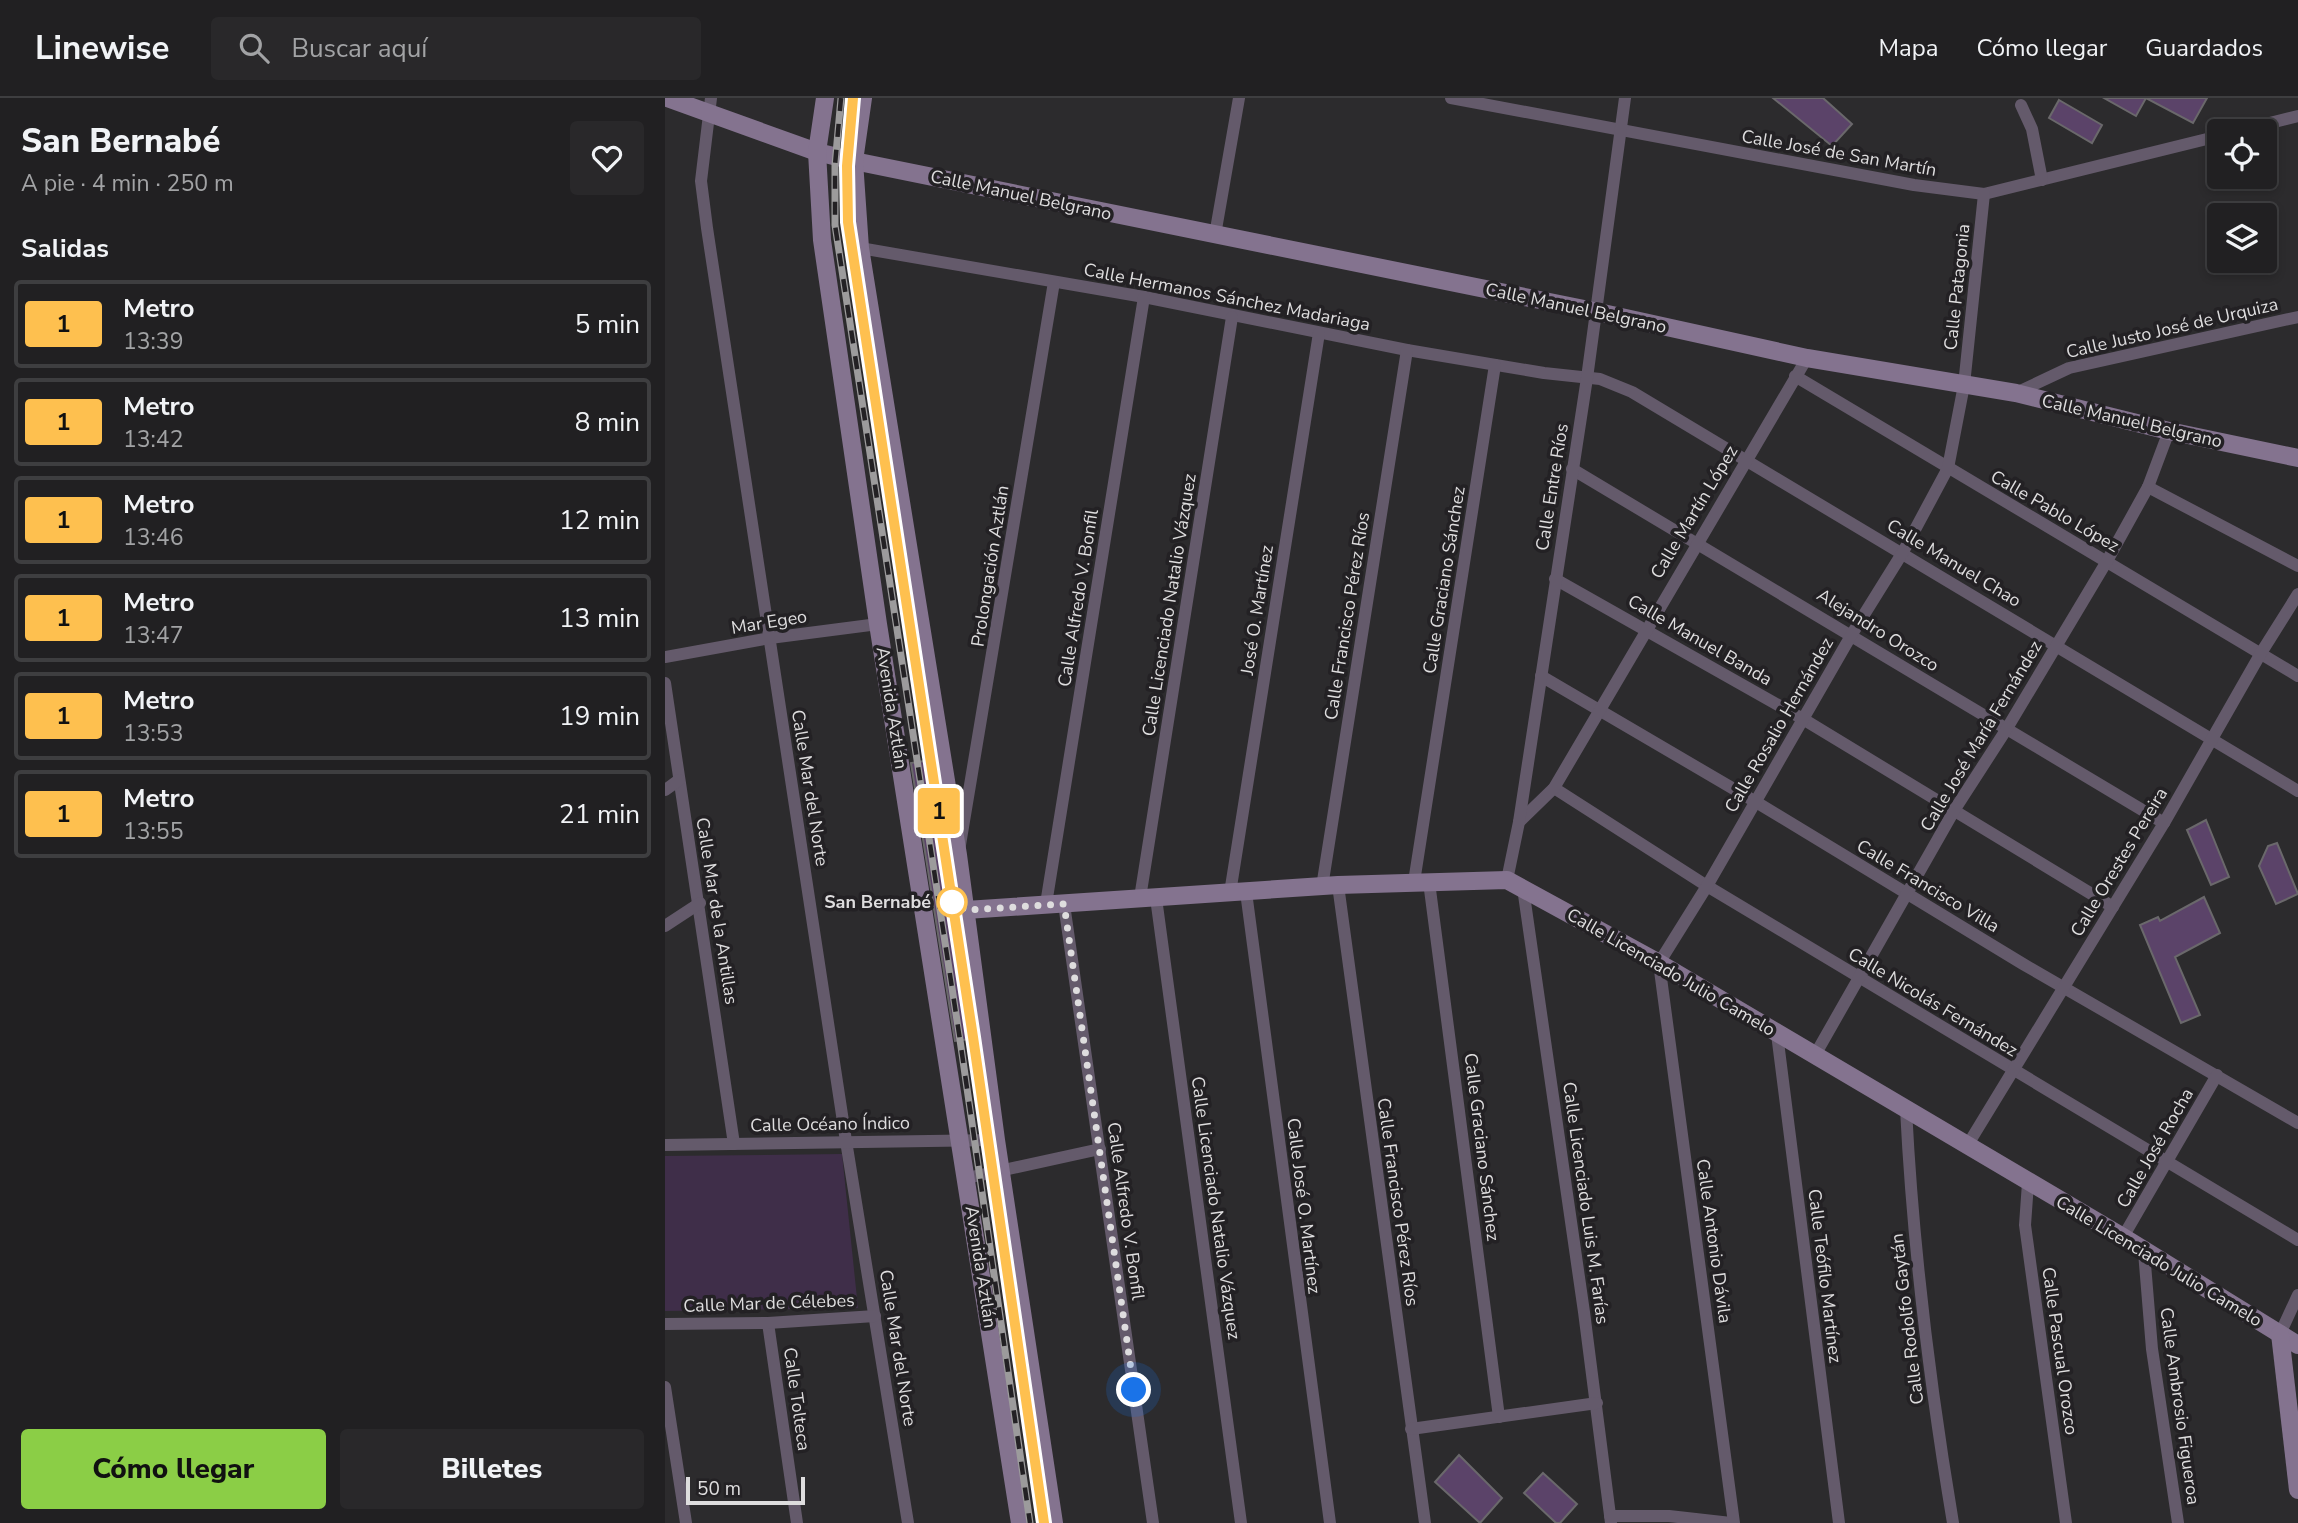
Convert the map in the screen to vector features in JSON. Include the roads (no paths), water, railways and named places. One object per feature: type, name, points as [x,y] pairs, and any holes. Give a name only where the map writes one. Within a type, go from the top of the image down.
[{"type":"street","name":"Calle Manuel Belgrano","points":[[667,98],[710,105],[817,152],[854,161],[1594,311],[1807,358],[2016,393],[2169,431],[2298,458]]},
{"type":"street","name":"Avenida Aztlán","points":[[825,98],[817,152],[822,240],[878,624],[1020,1523]]},
{"type":"street","name":"Avenida Aztlán","points":[[863,98],[854,161],[860,248],[958,855],[996,1140],[1054,1523]]},
{"type":"street","points":[[1215,234],[1239,98]]},
{"type":"street","name":"Calle José de San Martín","points":[[1451,98],[1914,185],[1985,194],[2207,139]]},
{"type":"street","name":"Calle Entre Ríos","points":[[1515,884],[1519,822],[1587,378],[1625,98]]},
{"type":"street","name":"Calle Mar del Norte","points":[[710,105],[701,181],[707,228],[846,1141],[908,1523]]},
{"type":"street","points":[[2021,105],[2032,129],[2042,180]]},
{"type":"street","points":[[2277,121],[2298,116]]},
{"type":"street","name":"Calle Patagonia","points":[[1964,385],[1985,194]]},
{"type":"street","name":"Calle Hermanos Sánchez Madariaga","points":[[860,248],[1145,297],[1232,317],[1407,350],[1587,378]]},
{"type":"street","name":"Prolongación Aztlán","points":[[958,855],[1054,282]]},
{"type":"street","name":"Calle Alfredo V. Bonfil","points":[[1145,297],[1055,904],[1100,1149],[1153,1523]]},
{"type":"street","name":"Calle Licenciado Natalio Vázquez","points":[[1232,317],[1148,898],[1241,1523]]},
{"type":"street","name":"Calle Justo José de Urquiza","points":[[2016,393],[2069,368],[2298,317]]},
{"type":"street","name":"José O. Martínez","points":[[1238,893],[1319,333]]},
{"type":"street","name":"Calle Francisco Pérez Ríos","points":[[1407,350],[1330,886],[1425,1523]]},
{"type":"street","name":"Calle Martín López","points":[[1519,822],[1554,788],[1645,629],[1807,358]]},
{"type":"street","name":"Calle Graciano Sánchez","points":[[1495,365],[1422,882],[1499,1417]]},
{"type":"street","name":"Calle Pablo López","points":[[1795,376],[2298,676]]},
{"type":"street","name":"Calle Manuel Chao","points":[[1587,378],[1600,379],[1632,392],[2298,791]]},
{"type":"street","name":"Calle Rosalio Hernández","points":[[1659,963],[1707,886],[1851,634],[1903,552],[1948,468],[1964,385]]},
{"type":"street","name":"Calle José María Fernández","points":[[1815,1055],[1955,809],[2006,730],[2107,561],[2148,487],[2169,431]]},
{"type":"street","name":"Alejandro Orozco","points":[[1572,469],[1697,541],[2164,823]]},
{"type":"street","points":[[2148,487],[2298,566]]},
{"type":"street","name":"Calle Manuel Banda","points":[[1555,579],[1803,719],[2113,907]]},
{"type":"street","name":"Calle Orestes Pereira","points":[[1967,1146],[2164,823],[2261,653],[2298,594]]},
{"type":"street","name":"Mar Egeo","points":[[665,657],[770,638],[878,624]]},
{"type":"street","name":"Calle Francisco Villa","points":[[1541,677],[1756,802],[1906,895],[2298,1123]]},
{"type":"street","name":"Calle Mar de la Antillas","points":[[665,683],[734,1144]]},
{"type":"street","points":[[665,790],[679,780]]},
{"type":"street","name":"Calle Nicolás Fernández","points":[[1554,788],[1707,886],[2298,1240]]},
{"type":"street","points":[[966,910],[1330,886],[1422,882],[1515,884]]},
{"type":"street","name":"Calle Licenciado Julio Camelo","points":[[1515,884],[1659,963],[2123,1237],[2298,1345]]},
{"type":"street","name":"Calle Licenciado Luis M. Farías","points":[[1515,884],[1597,1403],[1610,1519]]},
{"type":"street","name":"Calle José O. Martínez","points":[[1238,893],[1330,1523]]},
{"type":"street","points":[[665,926],[700,903]]},
{"type":"street","name":"Calle Antonio Dávila","points":[[1659,963],[1732,1523]]},
{"type":"street","name":"Calle Teófilo Martínez","points":[[1777,1034],[1839,1523]]},
{"type":"street","name":"Calle José Rocha","points":[[2123,1237],[2217,1076]]},
{"type":"street","name":"Calle Rodolfo Gaytán","points":[[1906,1110],[1918,1273],[1953,1523]]},
{"type":"street","name":"Calle Océano Índico","points":[[665,1145],[996,1140]]},
{"type":"street","points":[[967,1178],[1100,1149]]},
{"type":"street","name":"Calle Pascual Orozco","points":[[2028,1183],[2025,1226],[2066,1523]]},
{"type":"street","name":"Calle Ambrosio Figueroa","points":[[2144,1252],[2152,1349],[2178,1523]]},
{"type":"street","points":[[2298,1295],[2280,1334],[2298,1490]]},
{"type":"street","name":"Calle Mar de Célebes","points":[[665,1324],[875,1316]]},
{"type":"street","name":"Calle Tolteca","points":[[768,1322],[797,1523]]},
{"type":"street","points":[[665,1387],[686,1523]]},
{"type":"street","points":[[1411,1429],[1597,1403]]},
{"type":"street","points":[[1610,1519],[1669,1516],[1732,1523]]},
{"type":"railway","points":[[841,98],[835,165],[835,225],[960,1040],[1030,1523]]},
{"type":"railway","points":[[853,98],[847,166],[848,222],[973,1037],[1044,1523]]},
{"type":"metro line","name":"1","points":[[853,98],[847,166],[848,222],[973,1037],[1044,1523]]},
{"type":"place","name":"San Bernabé","points":[[952,902]]}]
